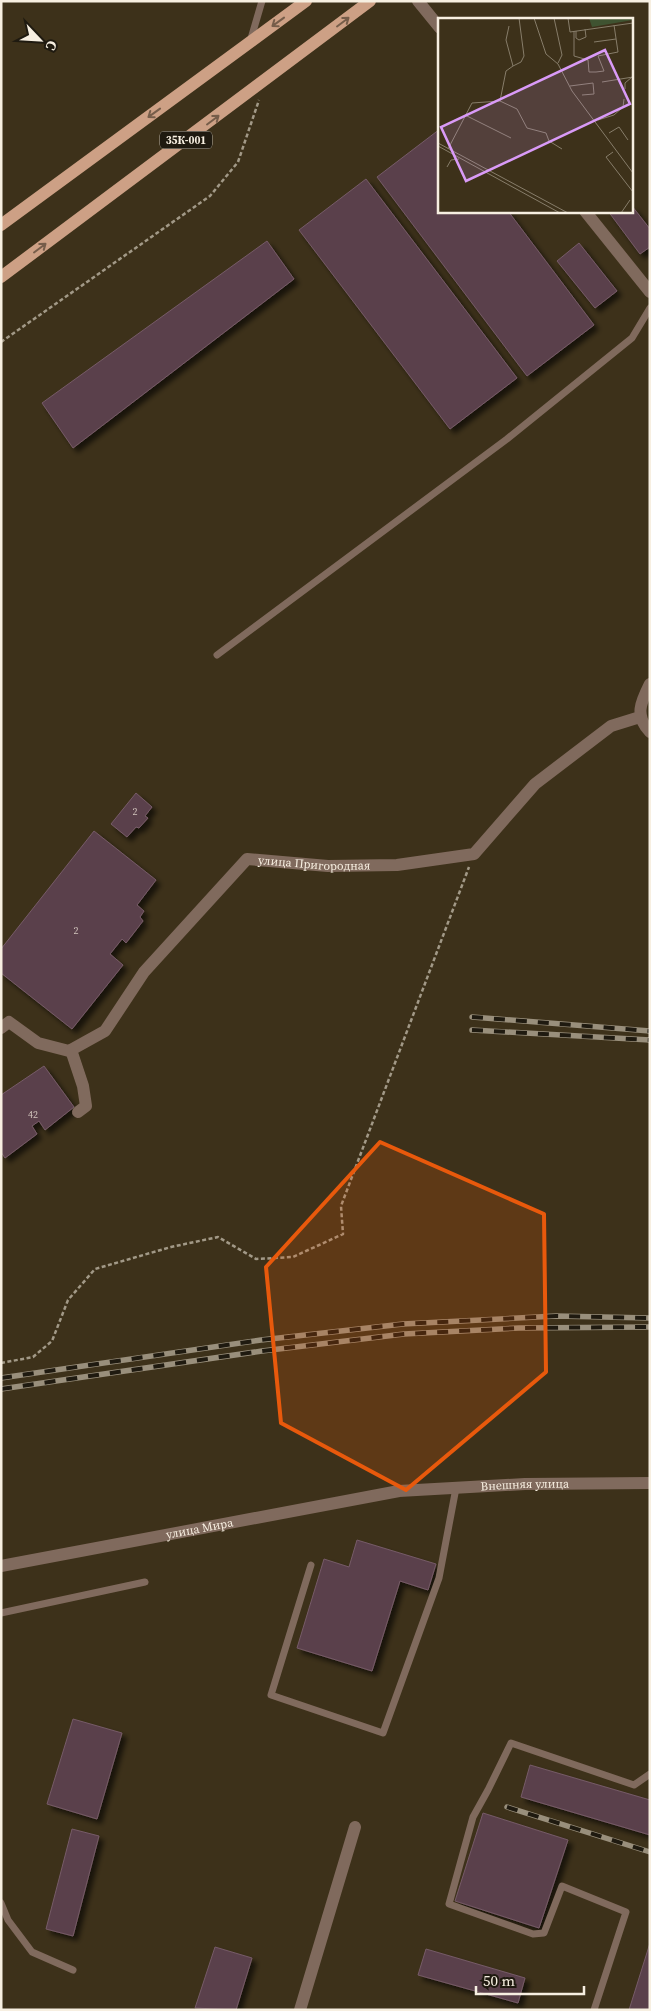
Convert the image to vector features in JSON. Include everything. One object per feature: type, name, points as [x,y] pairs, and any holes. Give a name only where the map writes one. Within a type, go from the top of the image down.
[{"type":"main road","name":"35К-001","points":[[1,225],[306,1]]},
{"type":"main road","name":"35К-001","points":[[1,277],[370,1]]},
{"type":"street","points":[[418,1],[438,26]]},
{"type":"street","points":[[586,212],[650,292]]},
{"type":"street","points":[[650,684],[641,702],[640,717],[650,732]]},
{"type":"street","points":[[474,854],[535,784],[611,726],[640,717]]},
{"type":"street","name":"улица Пригородная","points":[[71,1050],[104,1031],[144,972],[247,860],[328,866],[397,865],[474,854]]},
{"type":"street","points":[[1,1028],[9,1022],[38,1043],[71,1050],[83,1086],[86,1106],[78,1112]]},
{"type":"street","name":"Внешняя улица","points":[[399,1491],[525,1484],[650,1482]]},
{"type":"street","name":"улица Мира","points":[[1,1566],[399,1491]]},
{"type":"street","points":[[300,2010],[355,1827]]},
{"type":"lane","points":[[249,43],[262,1]]},
{"type":"lane","points":[[217,655],[507,439],[632,338],[650,308]]},
{"type":"lane","points":[[311,1565],[271,1695],[382,1733],[439,1578],[456,1488]]},
{"type":"lane","points":[[1,1612],[145,1582]]},
{"type":"lane","points":[[594,2010],[626,1912],[562,1886],[544,1932],[533,1934],[449,1904],[473,1817],[510,1743],[634,1785],[650,1774]]},
{"type":"lane","points":[[1,1903],[8,1920],[32,1952],[73,1970]]},
{"type":"path","points":[[1,342],[210,196],[238,162],[266,80]]},
{"type":"path","points":[[1,1363],[33,1357],[52,1341],[68,1300],[95,1269],[171,1247],[218,1237],[256,1259],[293,1256],[343,1234],[341,1206],[474,854]]},
{"type":"highlighted area","points":[[380,1142],[544,1214],[546,1372],[406,1490],[281,1423],[266,1267]]},
{"type":"building","points":[[438,131],[438,212],[509,212],[594,325],[527,376],[377,177]]},
{"type":"building","points":[[366,179],[517,378],[450,429],[299,230]]},
{"type":"building","points":[[634,209],[650,229],[650,247],[640,254],[609,212],[634,212]]},
{"type":"building","points":[[267,241],[294,279],[73,448],[42,403]]},
{"type":"building","points":[[579,243],[617,291],[595,308],[557,261]]},
{"type":"building","points":[[136,793],[152,807],[145,816],[148,818],[127,837],[111,824]]},
{"type":"building","points":[[94,831],[156,880],[137,905],[144,911],[140,917],[143,921],[126,943],[122,939],[110,954],[123,965],[72,1029],[1,973],[1,949]]},
{"type":"building","points":[[44,1066],[74,1107],[45,1130],[39,1121],[32,1126],[37,1134],[5,1158],[1,1152],[1,1095]]},
{"type":"building","points":[[357,1540],[436,1564],[428,1590],[400,1581],[372,1671],[297,1648],[324,1559],[349,1567]]},
{"type":"building","points":[[73,1719],[122,1733],[97,1819],[47,1804]]},
{"type":"building","points":[[530,1765],[650,1800],[650,1835],[521,1797]]},
{"type":"building","points":[[483,1813],[568,1840],[539,1928],[455,1901]]},
{"type":"building","points":[[72,1829],[99,1836],[73,1936],[46,1929]]},
{"type":"building","points":[[650,1943],[650,2010],[629,2010]]},
{"type":"building","points":[[215,1947],[252,1958],[236,2010],[195,2008]]},
{"type":"building","points":[[426,1949],[525,1978],[518,2003],[418,1975]]},
{"type":"railway","points":[[472,1017],[650,1031]]},
{"type":"railway","points":[[472,1030],[650,1040]]},
{"type":"railway","points":[[1,1378],[261,1340],[403,1324],[556,1316],[650,1318]]},
{"type":"railway","points":[[1,1389],[262,1351],[404,1334],[519,1328],[650,1327]]},
{"type":"railway","points":[[507,1807],[650,1852]]}]
